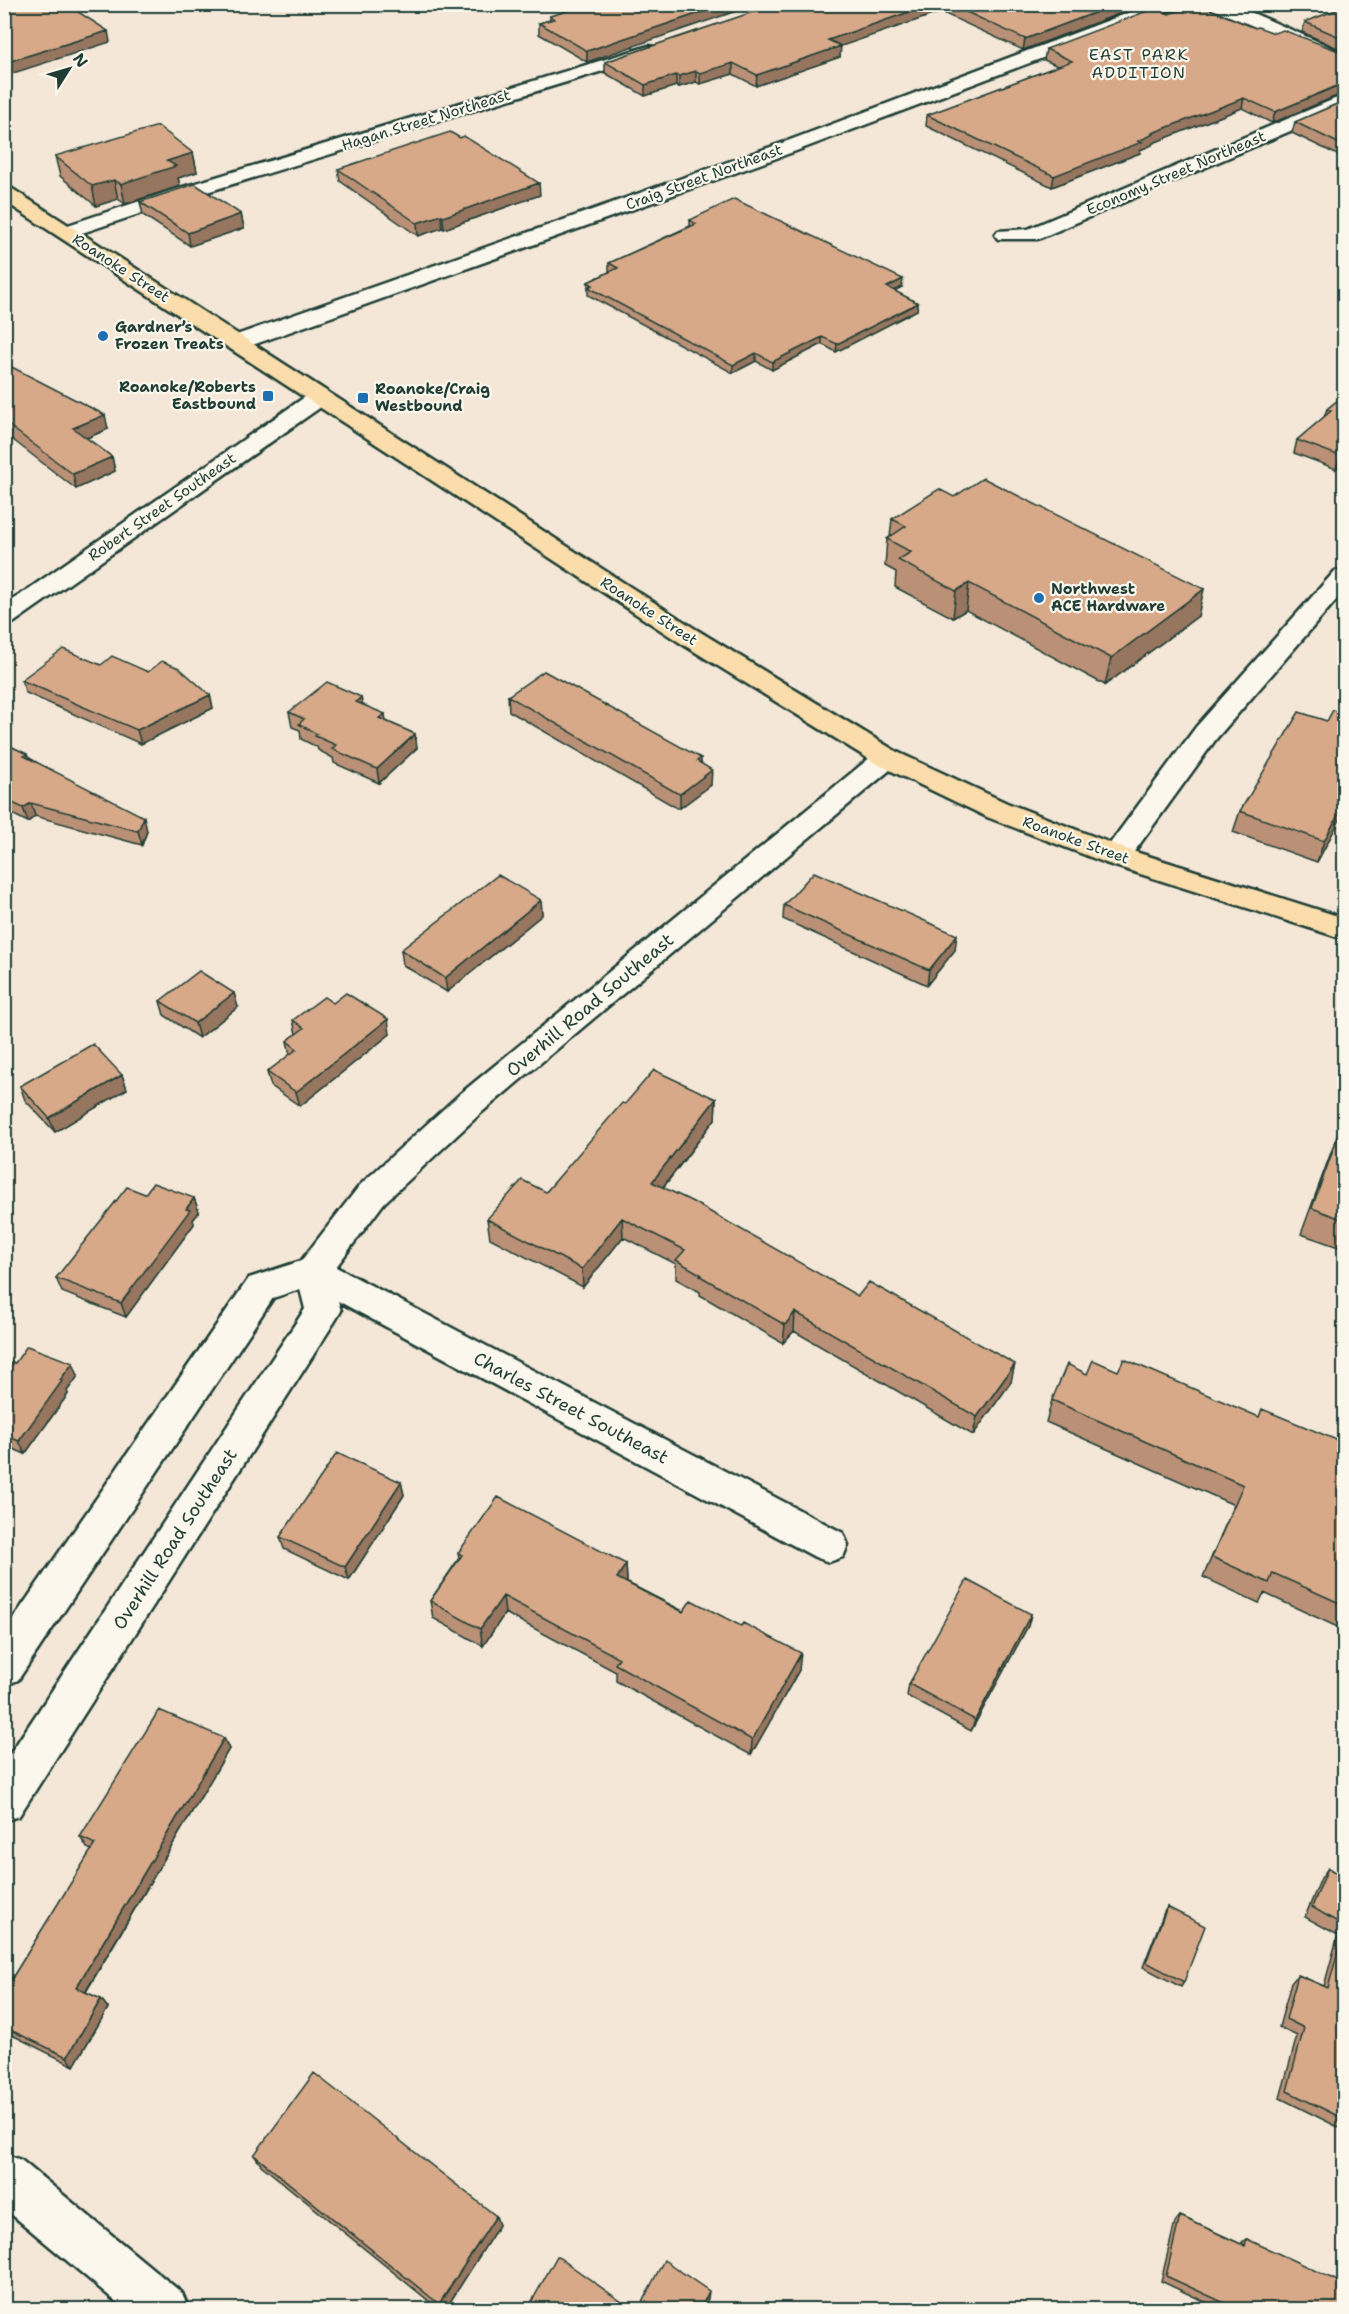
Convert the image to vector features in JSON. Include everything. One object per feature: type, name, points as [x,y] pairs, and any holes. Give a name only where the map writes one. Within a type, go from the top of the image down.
[{"type":"main road","name":"Roanoke Street","points":[[4,192],[688,636],[887,758],[997,810],[1116,856],[1344,929]]},
{"type":"street","name":"Craig Street Northeast","points":[[236,343],[777,151],[1169,4]]},
{"type":"street","points":[[1216,4],[1344,59]]},
{"type":"street","name":"Hagan Street Northeast","points":[[66,232],[177,195],[582,72],[669,43]]},
{"type":"street","name":"Economy Street Northeast","points":[[1005,235],[1031,235],[1344,101]]},
{"type":"street","name":"Robert Street Southeast","points":[[4,618],[320,397]]},
{"type":"street","points":[[1116,856],[1206,733],[1344,576]]},
{"type":"street","name":"Overhill Road Southeast","points":[[4,1801],[323,1311],[313,1271],[372,1194],[471,1103],[887,758]]},
{"type":"street","points":[[4,1667],[261,1288],[313,1271]]},
{"type":"street","name":"Charles Street Southeast","points":[[313,1271],[830,1545]]},
{"type":"street","points":[[4,2177],[165,2310]]},
{"type":"building","points":[[4,4],[66,4],[108,31],[4,63]]},
{"type":"building","points":[[591,4],[726,4],[587,51],[539,23],[554,19],[550,16]]},
{"type":"building","points":[[777,4],[932,4],[828,40],[841,46],[757,75],[733,63],[700,73],[696,71],[676,75],[645,85],[605,62]]},
{"type":"building","points":[[949,4],[1118,4],[1025,39]]},
{"type":"building","points":[[1197,4],[1255,28],[1274,33],[1283,30],[1344,53],[1344,83],[1275,112],[1244,98],[1152,133],[1154,134],[1138,141],[1142,142],[1054,176],[927,115],[1072,61],[1046,49],[1155,8],[1169,14]]},
{"type":"building","points":[[1344,7],[1344,39],[1305,22]]},
{"type":"building","points":[[1344,101],[1344,146],[1295,122]]},
{"type":"building","points":[[158,126],[193,153],[167,161],[176,166],[121,184],[114,180],[92,186],[55,156]]},
{"type":"building","points":[[450,132],[460,138],[464,136],[539,183],[443,217],[441,215],[417,223],[338,169]]},
{"type":"building","points":[[195,184],[241,214],[188,233],[140,202]]},
{"type":"building","points":[[734,199],[903,279],[887,287],[918,303],[837,344],[822,337],[772,362],[756,353],[733,365],[588,287],[593,285],[588,282],[618,268],[609,263],[696,224],[690,220]]},
{"type":"building","points":[[4,363],[105,415],[73,428],[112,457],[73,474],[4,422]]},
{"type":"building","points":[[1344,395],[1344,453],[1340,456],[1297,440],[1331,411],[1327,409]]},
{"type":"building","name":"Northwest ACE Hardware","points":[[983,478],[1204,589],[1111,658],[969,583],[956,591],[898,560],[911,552],[887,539],[906,526],[892,519],[939,489],[954,497]]},
{"type":"building","points":[[63,649],[101,665],[112,656],[148,672],[162,661],[179,668],[210,695],[137,730],[21,680]]},
{"type":"building","points":[[544,671],[701,758],[697,761],[712,770],[680,794],[677,793],[508,696]]},
{"type":"building","points":[[327,682],[361,697],[356,702],[385,714],[379,718],[415,734],[377,769],[332,749],[336,745],[315,736],[317,734],[299,724],[304,719],[289,712]]},
{"type":"building","points":[[1333,710],[1344,714],[1344,804],[1324,841],[1240,811],[1299,712],[1327,721]]},
{"type":"building","points":[[4,743],[27,754],[24,756],[144,817],[138,831],[31,803],[23,808],[4,799]]},
{"type":"building","points":[[814,872],[957,935],[929,970],[784,905]]},
{"type":"building","points":[[498,875],[541,900],[445,978],[401,950]]},
{"type":"building","points":[[199,971],[234,993],[195,1023],[160,1001]]},
{"type":"building","points":[[346,993],[388,1019],[296,1092],[267,1072],[297,1049],[287,1041],[304,1028],[293,1020],[324,997],[333,1003]]},
{"type":"building","points":[[93,1044],[122,1075],[49,1118],[20,1086]]},
{"type":"building","points":[[654,1070],[716,1099],[652,1182],[693,1202],[858,1296],[869,1282],[1015,1364],[977,1417],[795,1312],[785,1325],[676,1260],[685,1250],[622,1218],[582,1269],[487,1219],[522,1180],[546,1192],[622,1103],[625,1104]]},
{"type":"building","points":[[1344,1120],[1344,1220],[1312,1208]]},
{"type":"building","points":[[153,1183],[194,1198],[186,1209],[190,1210],[121,1303],[56,1278],[127,1187],[145,1194]]},
{"type":"building","points":[[27,1346],[73,1363],[19,1441],[4,1435],[4,1372],[12,1362],[15,1363]]},
{"type":"building","points":[[1124,1359],[1259,1417],[1262,1409],[1344,1443],[1344,1605],[1273,1573],[1269,1583],[1212,1557],[1243,1485],[1052,1400],[1067,1364],[1087,1374],[1093,1360],[1118,1371]]},
{"type":"building","points":[[337,1453],[401,1482],[345,1567],[280,1537]]},
{"type":"building","points":[[498,1497],[626,1564],[617,1578],[683,1612],[691,1600],[741,1626],[743,1623],[801,1653],[752,1740],[615,1664],[619,1658],[503,1596],[480,1629],[430,1601],[462,1555],[458,1553]]},
{"type":"building","points":[[967,1580],[1031,1614],[975,1720],[909,1684]]},
{"type":"building","points":[[159,1710],[224,1738],[76,1988],[101,1999],[67,2057],[4,2027],[4,1991],[95,1844],[80,1837]]},
{"type":"building","points":[[1328,1868],[1344,1878],[1344,1926],[1312,1907]]},
{"type":"building","points":[[1167,1907],[1205,1926],[1184,1982],[1146,1962]]},
{"type":"building","points":[[1344,1929],[1344,2119],[1287,2091],[1304,2028],[1286,2019],[1298,1975],[1328,1988]]},
{"type":"building","points":[[314,2073],[496,2216],[439,2304],[254,2155]]},
{"type":"building","points":[[1180,2216],[1245,2246],[1247,2239],[1344,2284],[1343,2310],[1230,2310],[1231,2306],[1166,2276]]},
{"type":"building","points":[[557,2256],[633,2310],[527,2310]]},
{"type":"building","points":[[664,2260],[709,2291],[700,2310],[638,2310]]},
{"type":"place","name":"Gardner’s Frozen Treats","points":[[103,336]]},
{"type":"place","name":"Roanoke/Roberts Eastbound","points":[[268,396]]},
{"type":"place","name":"Roanoke/Craig Westbound","points":[[363,398]]},
{"type":"place","name":"Northwest ACE Hardware","points":[[1039,598]]},
{"type":"district","name":"EAST PARK ADDITION","points":[[1139,63]]}]
